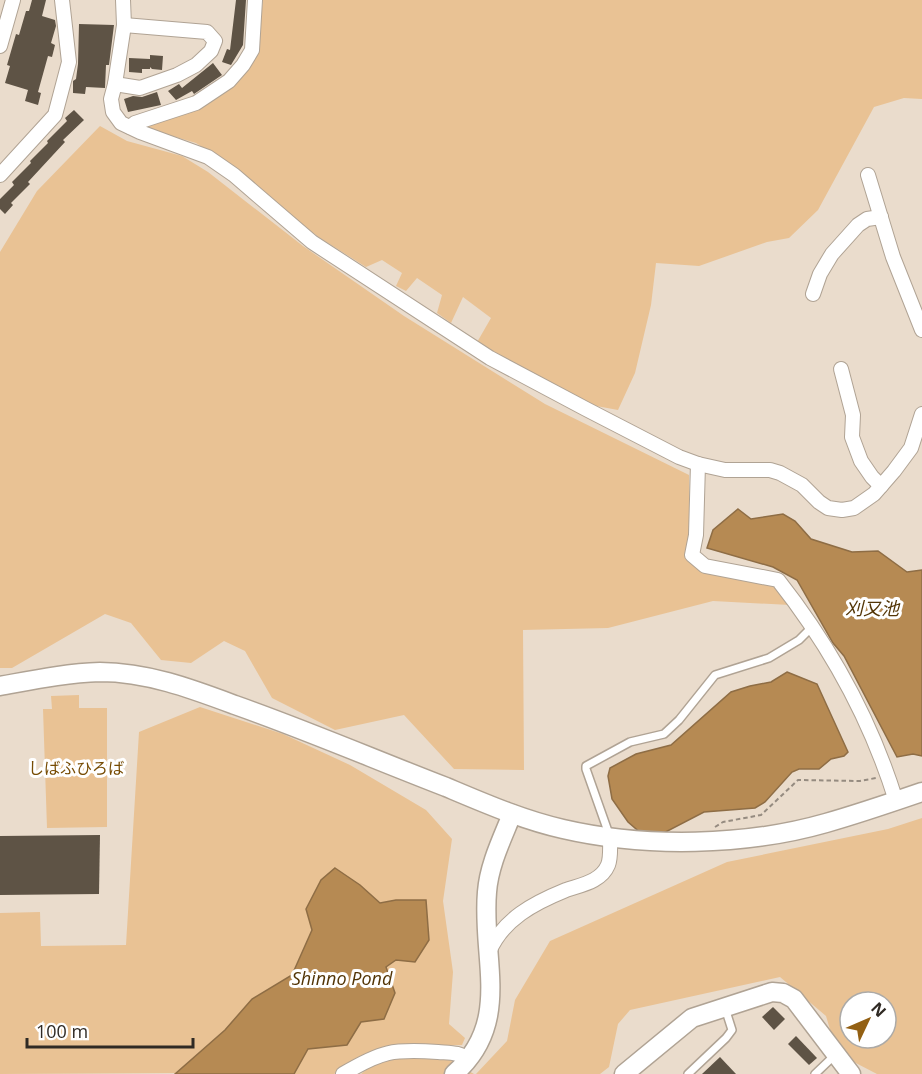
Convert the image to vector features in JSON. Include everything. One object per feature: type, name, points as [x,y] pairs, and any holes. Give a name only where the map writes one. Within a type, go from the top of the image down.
[{"type":"street","points":[[0,46],[13,0]]},
{"type":"street","points":[[0,175],[55,115],[69,62],[62,0]]},
{"type":"street","points":[[123,0],[124,25],[111,99],[112,112],[121,123],[197,152],[222,166],[312,242],[490,358],[668,452],[698,464],[725,470],[770,470],[780,473],[802,485],[819,502],[835,510],[854,508],[874,494],[911,448],[922,414]]},
{"type":"street","points":[[130,127],[135,123],[196,103],[229,81],[252,50],[255,0]]},
{"type":"street","points":[[115,84],[140,88],[177,75],[195,65],[211,51],[215,41],[207,32],[124,25]]},
{"type":"street","points":[[868,175],[893,257],[922,330]]},
{"type":"street","points":[[813,294],[820,274],[858,225],[867,219],[881,217]]},
{"type":"street","points":[[842,369],[853,415],[852,437],[861,461],[880,486]]},
{"type":"street","points":[[698,464],[696,535],[692,555],[705,566],[778,580],[835,662],[872,735],[896,801]]},
{"type":"street","points":[[0,686],[70,674],[102,672],[165,681],[259,713],[512,814],[563,829],[610,837],[693,842],[736,840],[824,824],[922,792]]},
{"type":"street","points":[[454,1074],[469,1060],[482,1037],[489,1016],[491,993],[487,891],[493,863],[512,814]]},
{"type":"street","points":[[489,954],[504,927],[525,909],[594,881],[608,866],[610,837]]},
{"type":"street","points":[[624,1074],[692,1018],[772,992],[783,993],[794,999],[851,1074]]},
{"type":"street","points":[[343,1074],[373,1056],[394,1051],[460,1053],[469,1060]]},
{"type":"lane","points":[[610,837],[586,766],[630,742],[664,734],[679,720],[715,675],[769,658],[799,640],[812,627]]},
{"type":"lane","points":[[688,1074],[732,1030],[725,1008]]},
{"type":"lane","points":[[815,1074],[836,1054]]},
{"type":"path","points":[[693,842],[723,822],[761,815],[798,780],[860,781],[888,776]]},
{"type":"green space","points":[[263,0],[922,0],[922,99],[904,98],[874,107],[818,210],[789,238],[767,242],[699,266],[656,263],[651,305],[635,373],[618,410],[591,405],[476,344],[491,318],[463,297],[451,323],[437,313],[442,295],[417,278],[406,291],[396,286],[402,273],[382,260],[366,267],[320,238],[272,202],[231,166],[196,143],[145,128],[167,116],[198,106],[257,51]]},
{"type":"green space","points":[[100,126],[127,141],[182,156],[208,172],[303,246],[404,316],[545,404],[689,475],[689,555],[699,570],[778,587],[790,605],[713,601],[608,628],[523,630],[524,770],[454,769],[404,715],[335,730],[272,698],[245,651],[224,641],[191,663],[161,660],[131,623],[105,614],[12,668],[0,668],[0,252],[37,191]]},
{"type":"green space","name":"しばふひろば","points":[[79,695],[79,708],[107,708],[107,827],[47,828],[43,709],[52,709],[51,696]]},
{"type":"green space","points":[[200,707],[283,734],[350,765],[426,810],[452,839],[443,901],[453,972],[449,1024],[465,1038],[462,1045],[413,1046],[372,1052],[334,1074],[294,1074],[308,1049],[347,1045],[361,1021],[395,993],[386,967],[396,960],[396,900],[380,903],[360,885],[312,930],[292,975],[252,999],[225,1030],[178,1073],[0,1074],[0,913],[40,912],[41,946],[126,945],[139,732]]},
{"type":"green space","points":[[922,818],[922,1074],[877,1074],[850,1060],[841,1050],[898,1050],[898,990],[838,990],[838,1047],[834,1043],[826,1016],[780,977],[630,1010],[618,1024],[609,1067],[600,1074],[476,1074],[507,1041],[515,1000],[550,941],[727,862],[888,829]]},
{"type":"green space","points":[[385,1055],[450,1060],[474,1074],[361,1074]]},
{"type":"water","name":"刈又池","points":[[738,509],[751,519],[783,514],[795,521],[811,539],[852,552],[878,551],[907,572],[922,570],[922,756],[913,754],[897,757],[844,656],[833,643],[797,580],[773,567],[707,548],[713,530]]},
{"type":"water","points":[[787,672],[817,684],[848,752],[844,756],[831,759],[819,769],[799,769],[792,772],[765,802],[755,808],[704,812],[656,837],[642,834],[628,822],[612,799],[608,776],[610,768],[636,754],[671,745],[731,692],[771,682]]},
{"type":"water","name":"Shinno Pond","points":[[335,868],[360,885],[380,903],[396,900],[426,900],[429,940],[415,962],[396,960],[386,967],[395,993],[384,1019],[361,1022],[347,1045],[308,1049],[294,1074],[175,1074],[225,1030],[252,999],[292,975],[312,930],[306,909],[321,880]]},
{"type":"building","points":[[32,0],[46,0],[42,16],[55,20],[56,26],[51,43],[55,45],[52,57],[48,56],[38,92],[41,93],[38,105],[25,101],[28,90],[5,83],[10,66],[7,65],[16,34],[19,35]]},
{"type":"building","points":[[236,0],[246,0],[243,45],[231,65],[222,62],[227,49],[230,50]]},
{"type":"building","points":[[79,24],[114,25],[109,65],[106,65],[105,88],[86,87],[85,94],[73,93],[73,81],[76,79],[78,64]]},
{"type":"building","points":[[150,55],[163,56],[162,70],[150,67],[150,69],[142,69],[142,73],[129,72],[129,58],[150,59]]},
{"type":"building","points":[[213,63],[222,75],[194,94],[192,91],[176,100],[168,91],[179,84],[182,88]]},
{"type":"building","points":[[157,92],[161,105],[128,112],[124,99]]},
{"type":"building","points":[[74,110],[84,120],[63,140],[65,142],[28,182],[30,184],[11,203],[13,205],[5,214],[0,209],[0,199],[14,185],[12,182],[31,163],[30,161],[67,121],[65,118]]},
{"type":"building","points":[[100,835],[99,894],[0,895],[0,836]]},
{"type":"building","points":[[773,1007],[785,1019],[774,1030],[762,1017]]},
{"type":"building","points":[[796,1036],[817,1058],[809,1065],[788,1044]]},
{"type":"building","points":[[720,1057],[736,1074],[702,1074]]}]
